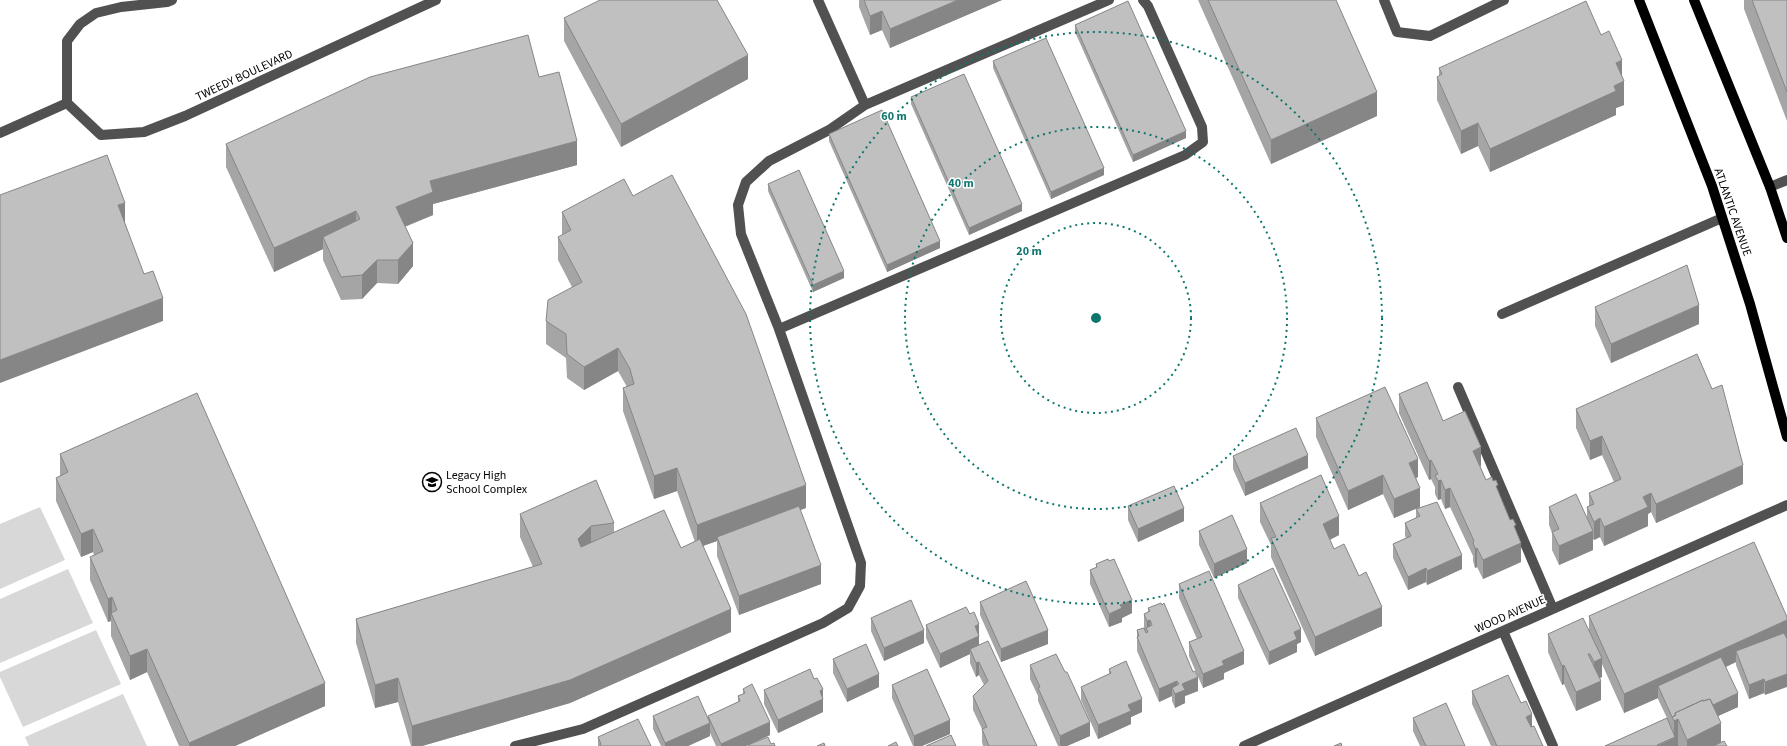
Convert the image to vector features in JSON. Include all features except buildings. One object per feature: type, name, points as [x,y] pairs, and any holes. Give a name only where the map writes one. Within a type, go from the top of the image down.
[{"type":"main road","name":"ATLANTIC AVENUE","points":[[1639,0],[1712,186],[1750,304],[1787,437]]},
{"type":"main road","points":[[1694,0],[1770,187],[1787,238]]},
{"type":"street","points":[[0,133],[67,102],[67,41],[80,24],[96,13],[121,7],[167,2],[172,0]]},
{"type":"street","name":"TWEEDY BOULEVARD","points":[[67,102],[101,135],[144,132],[186,116],[436,0]]},
{"type":"street","points":[[818,0],[865,105]]},
{"type":"street","points":[[515,746],[583,729],[823,623],[848,608],[860,586],[861,563],[779,329],[741,234],[738,204],[746,182],[769,160],[829,130],[865,105],[1109,0]]},
{"type":"street","points":[[779,329],[1185,155],[1203,142],[1202,127],[1148,6],[1142,0]]},
{"type":"street","points":[[1384,0],[1397,32],[1430,36],[1504,0]]},
{"type":"street","points":[[1770,187],[1787,180]]},
{"type":"street","points":[[1502,314],[1722,218]]},
{"type":"street","points":[[1458,387],[1553,609]]},
{"type":"street","name":"WOOD AVENUE","points":[[1244,746],[1787,505]]},
{"type":"street","points":[[1503,631],[1553,746]]},
{"type":"shaded area","points":[[40,507],[65,560],[0,589],[0,524]]},
{"type":"shaded area","points":[[68,569],[93,623],[0,663],[0,599]]},
{"type":"shaded area","points":[[96,630],[121,684],[23,727],[0,677],[0,672]]},
{"type":"shaded area","points":[[123,694],[147,746],[29,746],[25,737]]},
{"type":"place","name":"Legacy High School Complex","points":[[432,482]]}]
